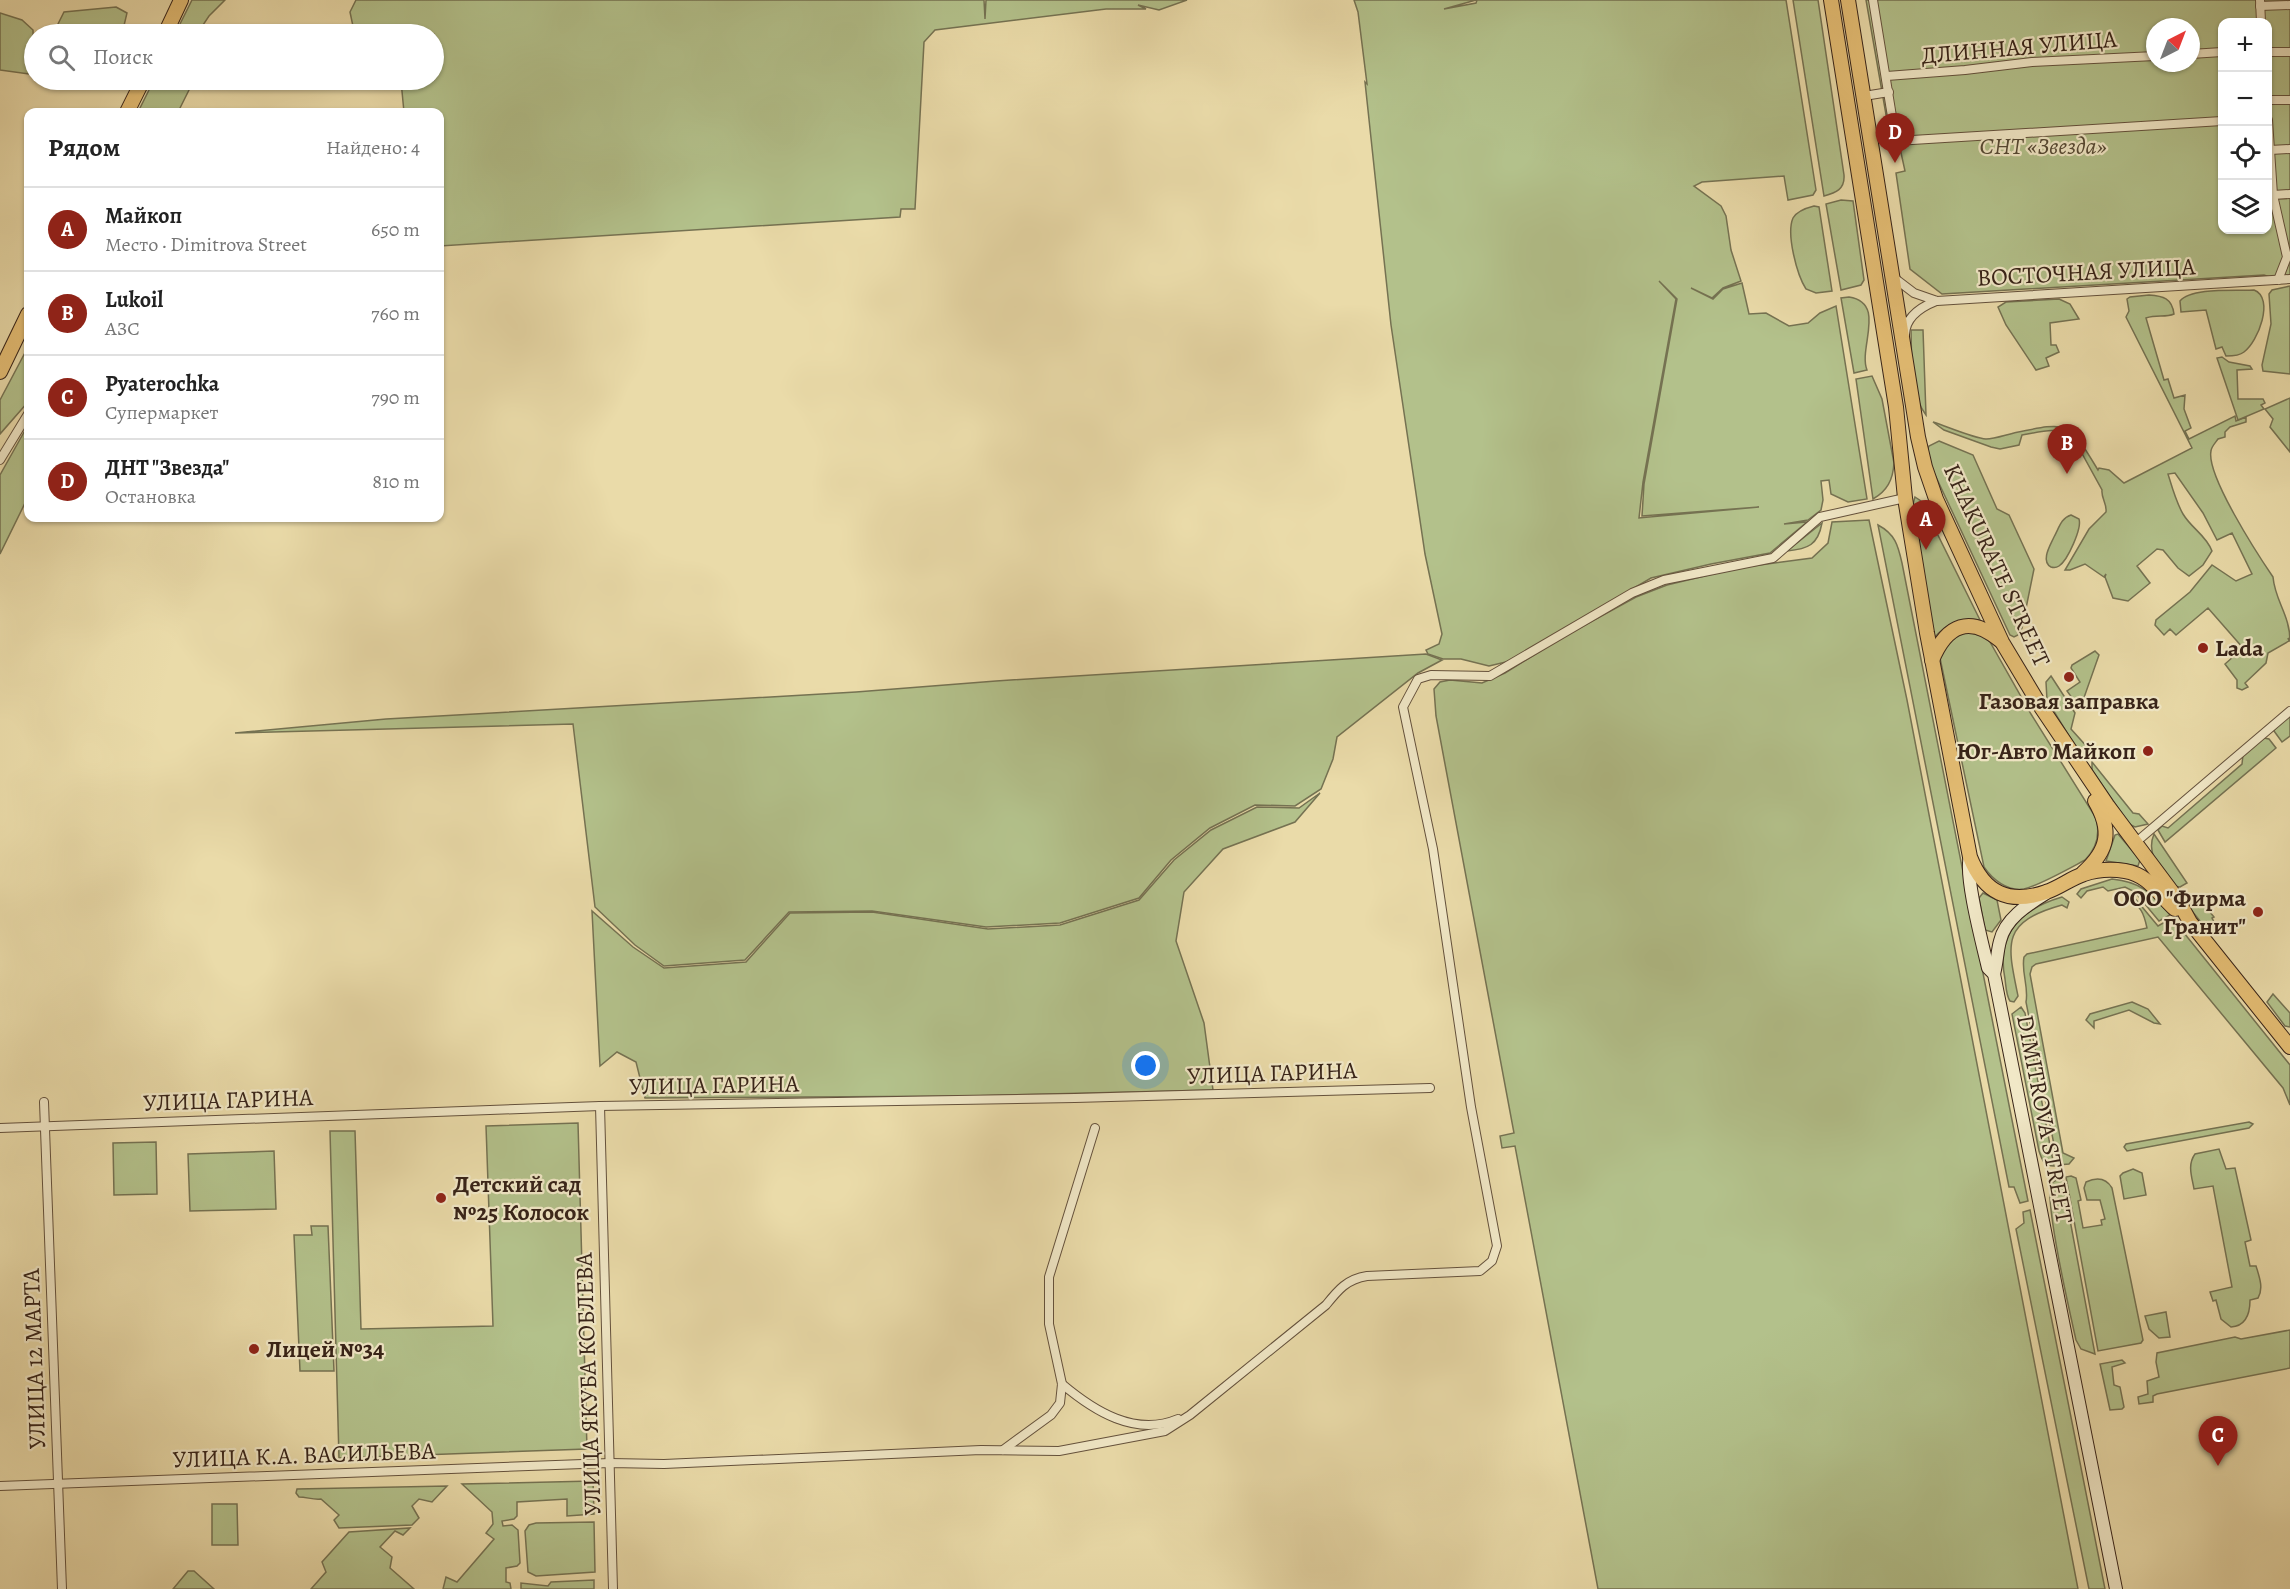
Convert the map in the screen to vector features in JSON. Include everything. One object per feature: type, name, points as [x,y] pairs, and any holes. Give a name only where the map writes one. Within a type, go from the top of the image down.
[{"type":"main road","points":[[170,24],[181,0]]},
{"type":"main road","name":"DIMITROVA STREET","points":[[1831,0],[1896,407],[1905,498],[1932,660],[1970,857],[1967,865],[1988,968],[1994,974],[2116,1589]]},
{"type":"main road","name":"KHAKURATE STREET","points":[[1848,0],[1915,413],[1925,466],[1936,499],[2002,642],[2041,707],[2135,843],[2178,900],[2190,922],[2290,1047]]},
{"type":"main road","points":[[129,108],[138,90]]},
{"type":"main road","points":[[0,372],[24,322]]},
{"type":"main road","points":[[1932,660],[1944,638],[1959,627],[1970,625],[1980,627],[1991,632],[2002,642]]},
{"type":"main road","points":[[1994,974],[2000,938],[2005,927],[2017,914],[2046,892],[2082,874],[2101,853],[2106,829],[2103,815],[2092,795],[2086,773]]},
{"type":"main road","points":[[1970,857],[1975,872],[1996,893],[2019,897],[2046,892]]},
{"type":"main road","points":[[2082,874],[2117,870],[2137,875],[2156,887],[2170,905],[2190,922]]},
{"type":"street","points":[[1873,0],[1896,141],[2218,121]]},
{"type":"street","points":[[2261,18],[2260,3],[2290,4]]},
{"type":"street","points":[[2200,53],[2218,52]]},
{"type":"street","points":[[2272,52],[2290,52]]},
{"type":"street","name":"ДЛИННАЯ УЛИЦА","points":[[1887,76],[2032,62],[2146,56]]},
{"type":"street","points":[[1864,96],[1889,92]]},
{"type":"street","points":[[2272,100],[2290,100]]},
{"type":"street","points":[[2272,150],[2290,149]]},
{"type":"street","points":[[2272,180],[2273,195],[2287,256],[2278,280]]},
{"type":"street","points":[[2273,195],[2290,194]]},
{"type":"street","name":"ВОСТОЧНАЯ УЛИЦА","points":[[1892,275],[1908,290],[1936,301],[2290,279]]},
{"type":"street","points":[[1907,367],[1909,359],[1904,332],[1906,326],[1922,307],[1936,301]]},
{"type":"street","points":[[0,460],[24,421]]},
{"type":"street","points":[[1062,1384],[1082,1401],[1107,1415],[1132,1424],[1156,1425],[1174,1421],[1191,1414],[1326,1305],[1342,1286],[1353,1278],[1480,1271],[1495,1255],[1497,1246],[1471,1107],[1433,849],[1403,707],[1418,679],[1431,675],[1490,676],[1632,593],[1664,580],[1773,558],[1820,518],[1905,498]]},
{"type":"street","points":[[2135,843],[2290,711]]},
{"type":"street","name":"УЛИЦА ГАРИНА","points":[[0,1128],[600,1106],[1063,1098],[1430,1088]]},
{"type":"street","name":"УЛИЦА 12 МАРТА","points":[[44,1102],[62,1589]]},
{"type":"street","name":"УЛИЦА ЯКУБА КОБЛЕВА","points":[[600,1106],[613,1589]]},
{"type":"street","points":[[1003,1451],[1052,1415],[1060,1403],[1062,1384],[1049,1324],[1049,1276],[1095,1128]]},
{"type":"street","name":"УЛИЦА К.А. ВАСИЛЬЕВА","points":[[0,1486],[610,1463],[664,1464],[1003,1451],[1059,1451],[1165,1431],[1191,1414]]},
{"type":"green space","points":[[192,0],[225,0],[204,24],[180,24]]},
{"type":"green space","points":[[356,0],[984,0],[985,19],[986,0],[1187,0],[1159,10],[1138,5],[1146,9],[1106,9],[935,30],[924,42],[915,209],[901,209],[900,217],[444,246],[444,108],[404,108],[402,90],[444,90],[444,24],[353,24],[350,12]]},
{"type":"green space","points":[[1354,0],[1476,0],[1444,9],[1476,3],[1477,0],[1786,0],[1816,190],[1813,195],[1788,200],[1784,176],[1702,182],[1694,186],[1721,206],[1726,216],[1731,250],[1741,281],[1723,288],[1712,298],[1691,288],[1713,299],[1723,289],[1742,283],[1749,314],[1766,313],[1789,326],[1808,323],[1820,313],[1836,306],[1867,499],[1848,502],[1831,494],[1829,480],[1821,481],[1823,500],[1821,510],[1808,520],[1784,524],[1807,522],[1770,553],[1651,578],[1510,661],[1489,666],[1461,659],[1443,659],[1428,654],[1426,650],[1439,644],[1442,634],[1425,554],[1391,325],[1358,12]],"holes":[[[1659,281],[1677,299],[1644,484],[1642,516],[1759,507],[1639,518],[1643,482],[1676,299]]]},
{"type":"green space","points":[[1793,0],[1818,0],[1844,175],[1843,184],[1839,190],[1824,196]]},
{"type":"green space","name":"СНТ «Звезда»","points":[[1866,0],[2290,0],[2290,279],[2278,280],[2264,275],[1942,294],[1910,269],[1896,173],[1905,171],[1900,148],[1892,149]]},
{"type":"green space","points":[[116,7],[127,13],[124,24],[58,24],[64,12]]},
{"type":"green space","points":[[0,13],[22,20],[26,24],[24,24],[24,73],[0,70]]},
{"type":"green space","points":[[149,90],[189,90],[180,108],[140,108]]},
{"type":"green space","points":[[1841,200],[1853,201],[1864,280],[1861,285],[1841,290],[1826,204]]},
{"type":"green space","points":[[1814,206],[1819,207],[1832,291],[1816,293],[1806,289],[1803,283],[1796,265],[1791,234],[1793,218],[1802,210]]},
{"type":"green space","points":[[2290,286],[2290,374],[2263,371],[2262,365],[2271,324],[2269,294],[2272,290]]},
{"type":"green space","points":[[2254,290],[2263,302],[2262,320],[2249,347],[2238,355],[2226,356],[2222,347],[2216,349],[2206,310],[2181,312],[2180,301],[2194,294]]},
{"type":"green space","points":[[2149,295],[2166,299],[2173,309],[2174,314],[2146,318],[2164,380],[2168,379],[2174,398],[2185,395],[2184,409],[2191,428],[2185,431],[2189,439],[2235,416],[2236,421],[2246,417],[2246,422],[2230,427],[2225,432],[2225,437],[2218,439],[2211,449],[2212,462],[2216,478],[2234,515],[2273,577],[2276,593],[2288,623],[2290,641],[2288,638],[2289,641],[2268,653],[2266,663],[2245,683],[2248,687],[2242,690],[2237,688],[2237,680],[2225,664],[2243,648],[2208,608],[2176,635],[2170,629],[2164,635],[2155,625],[2156,620],[2190,592],[2212,565],[2236,581],[2252,574],[2232,533],[2217,540],[2203,513],[2175,473],[2168,474],[2181,509],[2212,551],[2203,565],[2189,576],[2178,568],[2163,550],[2157,549],[2137,566],[2150,583],[2128,601],[2113,598],[2106,574],[2104,577],[2085,564],[2065,570],[2089,529],[2106,512],[2102,490],[2074,439],[2062,432],[2043,431],[2022,435],[2019,445],[2000,449],[1944,430],[1933,422],[1986,439],[2047,427],[2066,429],[2080,442],[2098,470],[2099,468],[2109,470],[2124,483],[2192,448],[2126,317],[2129,311],[2127,299]]},
{"type":"green space","points":[[1849,297],[1860,301],[1867,308],[1869,317],[1865,361],[1867,370],[1854,373],[1841,298]]},
{"type":"green space","points":[[2059,299],[2070,304],[2079,319],[2050,323],[2051,345],[2056,345],[2059,352],[2046,358],[2049,366],[2036,370],[2006,325],[1998,307],[2006,302]]},
{"type":"green space","points":[[1911,330],[1923,330],[1926,415],[1914,386]]},
{"type":"green space","points":[[24,355],[24,407],[0,434],[0,400]]},
{"type":"green space","points":[[2222,357],[2229,362],[2250,366],[2252,369],[2237,370],[2238,399],[2263,399],[2265,403],[2261,405],[2264,409],[2238,420],[2217,358]]},
{"type":"green space","points":[[1872,376],[1882,399],[1894,463],[1888,484],[1873,499],[1856,379]]},
{"type":"green space","points":[[2290,398],[2290,452],[2270,427],[2273,419],[2265,409]]},
{"type":"green space","points":[[24,432],[24,505],[0,554],[0,475]]},
{"type":"green space","points":[[1939,441],[1973,455],[1997,509],[2009,515],[2034,569],[2022,628],[2014,637],[2010,635],[1929,462],[1927,451],[1929,446]]},
{"type":"green space","points":[[1915,497],[1921,501],[1980,620],[1954,623],[1943,629],[1933,639],[1913,504]]},
{"type":"green space","points":[[2071,515],[2079,519],[2076,536],[2063,563],[2054,568],[2051,567],[2046,561],[2049,548],[2065,518]]},
{"type":"green space","points":[[1869,520],[1907,700],[2078,1589],[1598,1589],[1515,1146],[1502,1148],[1500,1136],[1514,1133],[1436,716],[1434,689],[1440,682],[1450,680],[1482,683],[1505,673],[1563,637],[1636,597],[1667,585],[1738,568],[1812,558],[1828,543],[1832,522]]},
{"type":"green space","points":[[1822,523],[1818,536],[1811,545],[1787,551]]},
{"type":"green space","points":[[1878,525],[1895,541],[1902,563],[2028,1201],[2020,1203],[2014,1187],[2009,1187]]},
{"type":"green space","points":[[1965,631],[1982,636],[1990,642],[2031,714],[2096,818],[2098,829],[2096,840],[2085,860],[2024,889],[2006,887],[1991,876],[1984,867],[1940,658],[1949,639]]},
{"type":"green space","points":[[2095,651],[2099,655],[2080,709],[2067,691],[2080,682],[2071,668],[2072,665]]},
{"type":"green space","points":[[1426,654],[1442,660],[1418,673],[1337,737],[1333,759],[1321,789],[1295,806],[1255,805],[1210,828],[1171,860],[1139,898],[1060,923],[986,927],[872,911],[789,912],[745,960],[664,966],[635,945],[595,907],[573,724],[235,733],[386,719],[856,692]]},
{"type":"green space","points":[[2051,676],[2075,713],[2071,729],[2088,748],[2083,759],[2047,700],[2046,682]]},
{"type":"green space","points":[[2290,714],[2290,736],[2282,742],[2274,731],[2275,727]]},
{"type":"green space","points":[[2264,738],[2269,739],[2276,748],[2165,842],[2158,830],[2162,826],[2168,828],[2242,764],[2243,755]]},
{"type":"green space","points":[[2092,762],[2133,813],[2139,814],[2148,824],[2135,827],[2129,824],[2092,770]]},
{"type":"green space","points":[[1320,793],[1295,822],[1223,849],[1184,892],[1176,941],[1204,1023],[1213,1090],[970,1096],[645,1098],[636,1062],[617,1052],[600,1066],[592,911],[633,947],[664,968],[746,962],[790,913],[872,912],[988,929],[1060,925],[1139,900],[1174,860],[1211,830],[1257,807],[1299,808]]},
{"type":"green space","points":[[2118,834],[2140,860],[2138,866],[2106,861],[2115,835]]},
{"type":"green space","points":[[2154,834],[2187,883],[2180,887],[2174,886],[2160,868],[2153,855]]},
{"type":"green space","points":[[2112,879],[2139,886],[2170,915],[2159,921],[2135,892],[2125,887],[2108,891],[2103,887],[2087,891],[2081,898],[2077,894],[2081,889]]},
{"type":"green space","points":[[1983,893],[1997,900],[2001,920],[1992,932],[1985,930],[1979,898]]},
{"type":"green space","points":[[2133,896],[2158,926],[2172,918],[2290,1065],[2290,1105],[2283,1088],[2158,937],[2036,964],[2032,967],[2030,974],[2063,1153],[2074,1158],[2069,1164],[2058,1165],[2026,1002],[2024,957],[2027,954],[2147,928],[2141,910],[2126,901],[2128,897]]},
{"type":"green space","points":[[2062,897],[2069,902],[2067,908],[2062,905],[2028,919],[2018,927],[2013,937],[2012,962],[2018,996],[2014,1002],[2010,1001],[2006,990],[2003,963],[2008,936],[2024,916],[2047,902]]},
{"type":"green space","points":[[2198,898],[2214,917],[2212,918],[2214,922],[2208,927],[2204,926],[2188,906]]},
{"type":"green space","points":[[2273,994],[2290,1013],[2290,1027],[2285,1026],[2267,1002]]},
{"type":"green space","points":[[2132,1002],[2148,1009],[2160,1024],[2129,1010],[2094,1021],[2094,1028],[2086,1020],[2090,1014]]},
{"type":"green space","points":[[2021,1007],[2025,1013],[2054,1166],[2044,1162],[2039,1151],[2012,1014]]},
{"type":"green space","points":[[2249,1122],[2253,1124],[2249,1128],[2127,1151],[2124,1147],[2126,1144]]},
{"type":"green space","points":[[578,1123],[587,1449],[339,1458],[330,1131],[355,1131],[361,1329],[493,1326],[486,1126]]},
{"type":"green space","points":[[156,1142],[157,1194],[114,1195],[113,1143]]},
{"type":"green space","points":[[2219,1149],[2226,1169],[2235,1168],[2251,1240],[2245,1242],[2250,1266],[2256,1266],[2261,1286],[2258,1298],[2250,1300],[2244,1322],[2231,1327],[2221,1319],[2216,1300],[2213,1301],[2210,1292],[2232,1287],[2213,1186],[2194,1189],[2191,1171],[2191,1162],[2195,1154]]},
{"type":"green space","points":[[274,1151],[276,1209],[190,1211],[188,1154]]},
{"type":"green space","points":[[2133,1169],[2142,1173],[2146,1195],[2124,1199],[2120,1176]]},
{"type":"green space","points":[[2062,1177],[2095,1354],[2081,1349],[2076,1340],[2059,1259],[2050,1194],[2051,1183]]},
{"type":"green space","points":[[2066,1177],[2076,1178],[2081,1200],[2078,1201],[2083,1228],[2102,1225],[2101,1220],[2105,1219],[2100,1200],[2087,1200],[2084,1188],[2086,1182],[2101,1179],[2112,1188],[2143,1340],[2141,1343],[2098,1351]]},
{"type":"green space","points":[[2030,1210],[2105,1589],[2089,1589],[2016,1229],[2024,1223],[2023,1212]]},
{"type":"green space","points":[[311,1226],[328,1226],[334,1371],[300,1371],[294,1235],[312,1235]]},
{"type":"green space","points":[[2166,1312],[2170,1337],[2159,1338],[2149,1329],[2145,1316]]},
{"type":"green space","points":[[2290,1330],[2290,1368],[2157,1394],[2153,1396],[2153,1402],[2139,1404],[2138,1397],[2148,1394],[2147,1381],[2159,1377],[2157,1353],[2235,1337],[2241,1339]]},
{"type":"green space","points":[[2122,1360],[2125,1363],[2112,1367],[2114,1385],[2120,1387],[2124,1407],[2110,1410],[2100,1364]]},
{"type":"green space","points":[[593,1481],[594,1514],[567,1516],[567,1499],[517,1502],[517,1516],[514,1519],[502,1521],[503,1526],[512,1525],[518,1530],[520,1563],[517,1566],[506,1568],[506,1582],[510,1583],[511,1589],[443,1589],[446,1577],[457,1582],[494,1539],[486,1533],[493,1524],[492,1512],[462,1484]]},
{"type":"green space","points":[[447,1486],[432,1502],[419,1499],[412,1506],[419,1518],[412,1525],[339,1528],[334,1520],[339,1515],[321,1499],[299,1497],[296,1493],[297,1489]]},
{"type":"green space","points":[[212,1504],[237,1504],[238,1545],[212,1545]]},
{"type":"green space","points":[[594,1522],[595,1572],[536,1576],[528,1572],[525,1531],[529,1525]]},
{"type":"green space","points":[[410,1528],[403,1535],[395,1531],[380,1547],[392,1557],[390,1568],[414,1589],[311,1589],[326,1572],[322,1562],[349,1532]]},
{"type":"green space","points":[[188,1571],[194,1571],[214,1589],[173,1589]]},
{"type":"green space","points":[[594,1580],[594,1589],[521,1589],[521,1583],[548,1586],[551,1582]]},
{"type":"place","name":"ДНТ \"Звезда\"","points":[[1895,163]]},
{"type":"place","name":"Lukoil","points":[[2067,474]]},
{"type":"place","name":"Майкоп","points":[[1926,550]]},
{"type":"place","name":"Lada","points":[[2203,648]]},
{"type":"place","name":"Газовая заправка","points":[[2069,677]]},
{"type":"place","name":"Юг-Авто Майкоп","points":[[2148,751]]},
{"type":"place","name":"ООО \"Фирма Гранит\"","points":[[2258,912]]},
{"type":"place","name":"Детский сад №25 Колосок","points":[[441,1198]]},
{"type":"place","name":"Лицей №34","points":[[254,1349]]},
{"type":"place","name":"Pyaterochka","points":[[2218,1466]]}]
